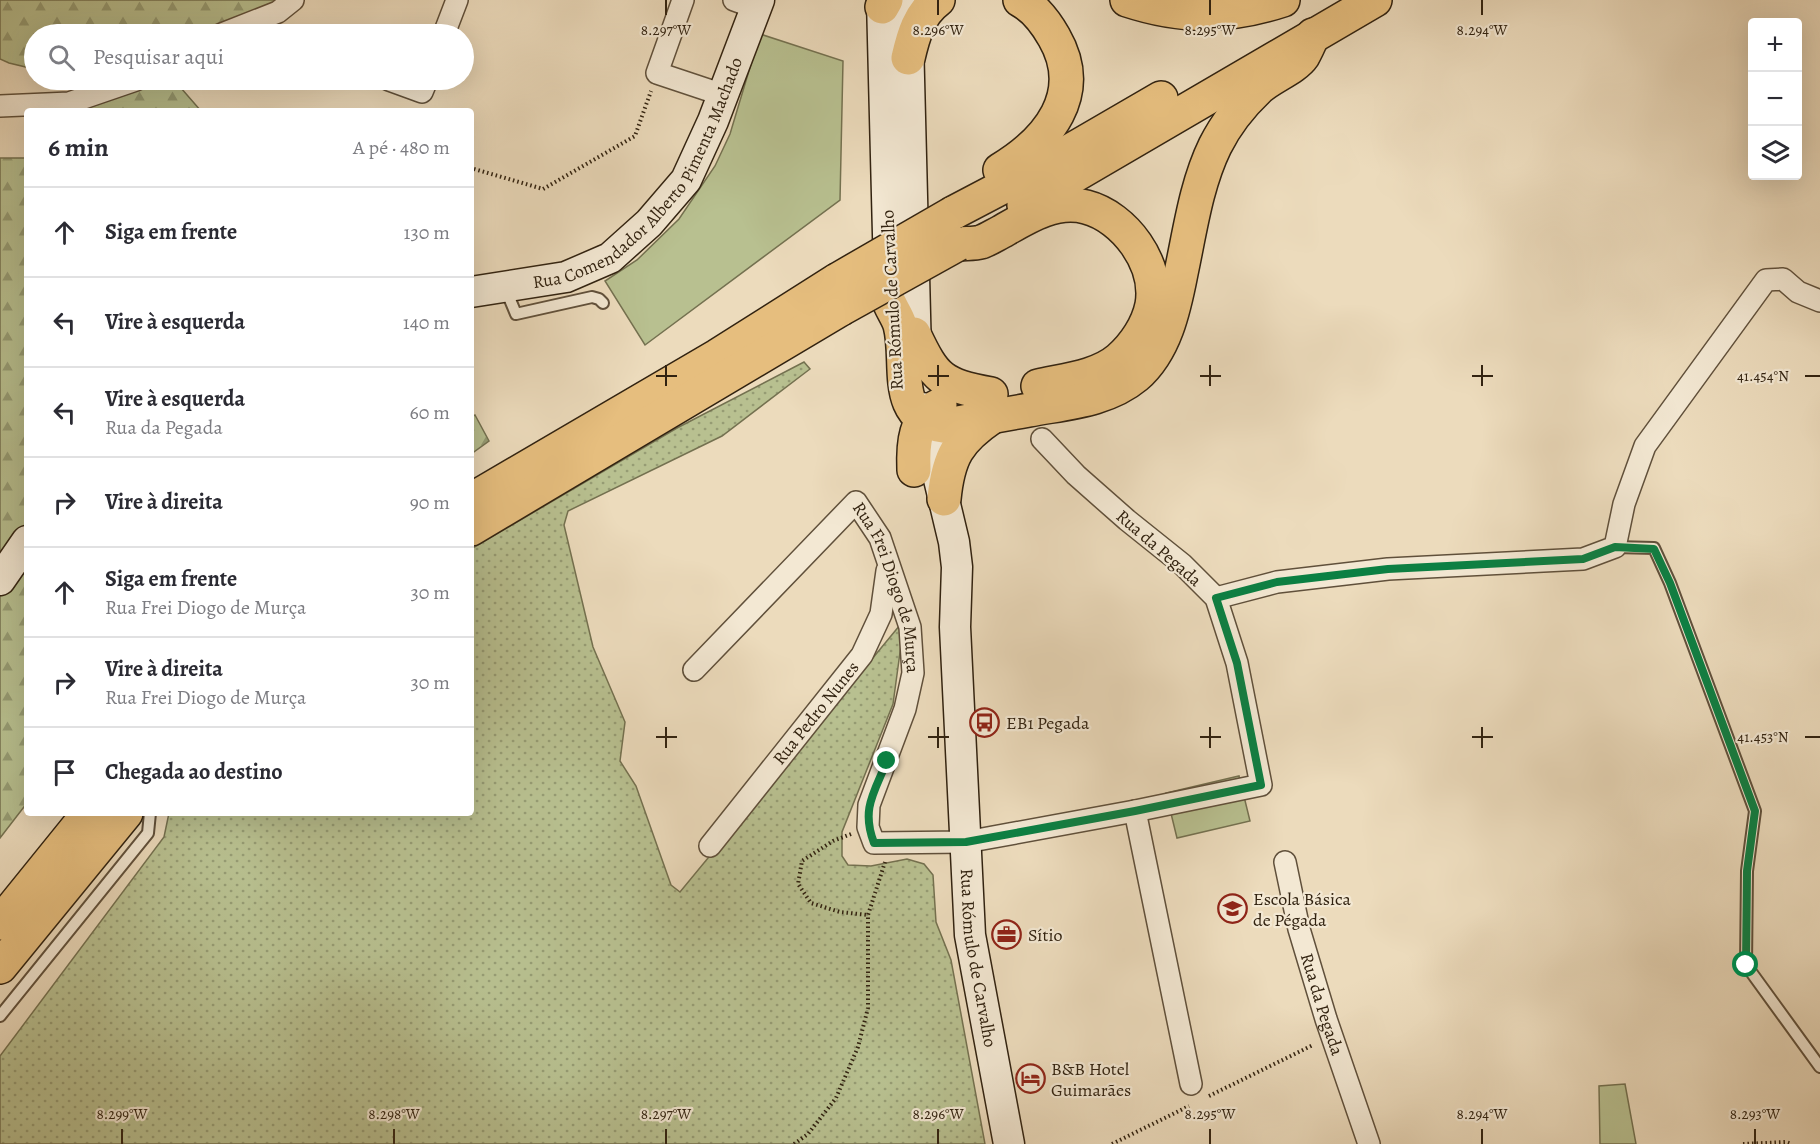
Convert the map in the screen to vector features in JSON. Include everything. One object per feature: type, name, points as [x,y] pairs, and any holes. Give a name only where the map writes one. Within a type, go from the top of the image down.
[{"type":"highway","points":[[908,58],[913,35],[921,17],[930,5],[938,0]]},
{"type":"highway","points":[[955,228],[961,194],[1012,163],[1047,132],[1066,93],[1068,77],[1066,61],[1059,45],[1037,14],[1020,0]]},
{"type":"highway","points":[[1127,0],[1172,12],[1199,15],[1253,9],[1283,0]]},
{"type":"highway","points":[[955,228],[1056,159],[1330,0]]},
{"type":"highway","points":[[474,527],[839,295],[955,228],[1375,0]]},
{"type":"highway","points":[[914,334],[930,367],[943,380],[992,405],[1101,396],[1121,387],[1144,367],[1162,339],[1171,317],[1201,184],[1219,137],[1232,117],[1260,87],[1302,58],[1313,35]]},
{"type":"highway","points":[[890,304],[900,326],[906,389],[910,404],[915,413],[924,419],[943,426],[992,405],[1100,370],[1118,359],[1136,340],[1148,320],[1152,303],[1152,283],[1146,263],[1134,240],[1113,219],[1087,207],[1061,205],[1036,213],[981,242],[955,228]]},
{"type":"highway","points":[[474,498],[708,362],[839,295]]},
{"type":"highway","points":[[944,499],[946,477],[957,448],[992,405]]},
{"type":"highway","points":[[914,470],[913,446],[916,432],[924,419]]},
{"type":"highway","points":[[0,923],[87,816]]},
{"type":"highway","points":[[0,967],[124,816]]},
{"type":"main road","name":"Rua Rómulo de Carvalho","points":[[889,2],[908,58],[914,334],[924,419],[954,542],[957,567],[955,627],[970,935],[1009,1144]]},
{"type":"main road","name":"Rua Rómulo de Carvalho","points":[[889,2],[890,304],[895,387],[904,435],[939,543],[955,627]]},
{"type":"main road","name":"Rua Comendador Alberto Pimenta Machado","points":[[474,292],[566,277],[610,258],[650,223],[686,180],[723,95],[750,3]]},
{"type":"main road","points":[[0,580],[24,545]]},
{"type":"street","points":[[247,24],[278,12],[293,0]]},
{"type":"street","points":[[448,24],[457,0]]},
{"type":"street","points":[[683,0],[657,73],[723,95]]},
{"type":"street","points":[[0,106],[69,103],[107,90]]},
{"type":"street","points":[[1216,598],[1277,582],[1388,569],[1583,559],[1615,547],[1624,504],[1645,446],[1766,280],[1783,279],[1798,292],[1820,301]]},
{"type":"street","name":"Rua da Pegada","points":[[1042,439],[1076,475],[1182,564],[1216,598],[1237,663],[1261,785],[1135,811]]},
{"type":"street","name":"Rua Frei Diogo de Murça","points":[[694,670],[856,502],[880,538],[910,627],[913,673],[905,709],[869,805],[868,826]]},
{"type":"street","name":"Rua Pedro Nunes","points":[[710,846],[862,655],[881,614],[888,564]]},
{"type":"street","points":[[868,826],[874,843],[966,842],[1135,811],[1198,1094]]},
{"type":"street","name":"Rua da Pegada","points":[[1285,862],[1299,928],[1369,1144]]},
{"type":"lane","points":[[504,287],[516,314],[592,297],[603,303]]},
{"type":"lane","points":[[1615,547],[1654,549],[1670,583],[1755,811],[1747,871],[1746,965],[1820,1067]]},
{"type":"lane","points":[[0,1016],[148,833],[150,816]]},
{"type":"path","points":[[474,169],[543,189],[635,136],[657,73]]},
{"type":"path","points":[[868,826],[833,841],[802,861],[798,884],[811,903],[840,912],[868,915]]},
{"type":"path","points":[[794,1144],[808,1134],[836,1098],[858,1047],[868,1008],[868,915],[890,844]]},
{"type":"path","points":[[1112,1144],[1198,1094],[1332,1035]]},
{"type":"path","points":[[1743,1144],[1786,1142],[1792,1144]]},
{"type":"green space","points":[[0,0],[279,0],[227,24],[24,24],[24,67],[0,59]]},
{"type":"green space","points":[[760,34],[843,61],[840,200],[645,345],[605,281],[637,260],[679,219],[715,166],[730,134]]},
{"type":"green space","points":[[135,90],[183,90],[198,108],[87,108]]},
{"type":"green space","points":[[0,158],[24,158],[24,807],[0,838]]},
{"type":"green space","points":[[804,362],[810,369],[722,436],[568,511],[564,525],[593,647],[625,722],[620,761],[636,786],[671,885],[680,892],[900,625],[901,645],[893,704],[842,832],[842,856],[848,865],[871,866],[907,859],[924,864],[933,875],[936,922],[951,960],[985,1144],[0,1144],[0,1056],[164,837],[168,816],[474,816],[474,547],[677,428]]},
{"type":"green space","points":[[474,416],[489,441],[474,452]]},
{"type":"green space","points":[[1239,776],[1250,821],[1177,838],[1166,793]]},
{"type":"green space","points":[[1625,1084],[1636,1144],[1600,1144],[1599,1086]]},
{"type":"place","name":"EB1 Pegada","points":[[985,723]]},
{"type":"place","name":"Escola Básica de Pégada","points":[[1232,909]]},
{"type":"place","name":"Sítio","points":[[1007,935]]},
{"type":"place","name":"B&B Hotel Guimarães","points":[[1030,1079]]},
{"type":"route","points":[[887,761],[869,805],[868,826],[874,843],[966,842],[1261,785],[1237,663],[1216,598],[1277,582],[1388,569],[1583,559],[1615,547],[1654,549],[1670,583],[1755,811],[1747,871],[1746,965]]}]
